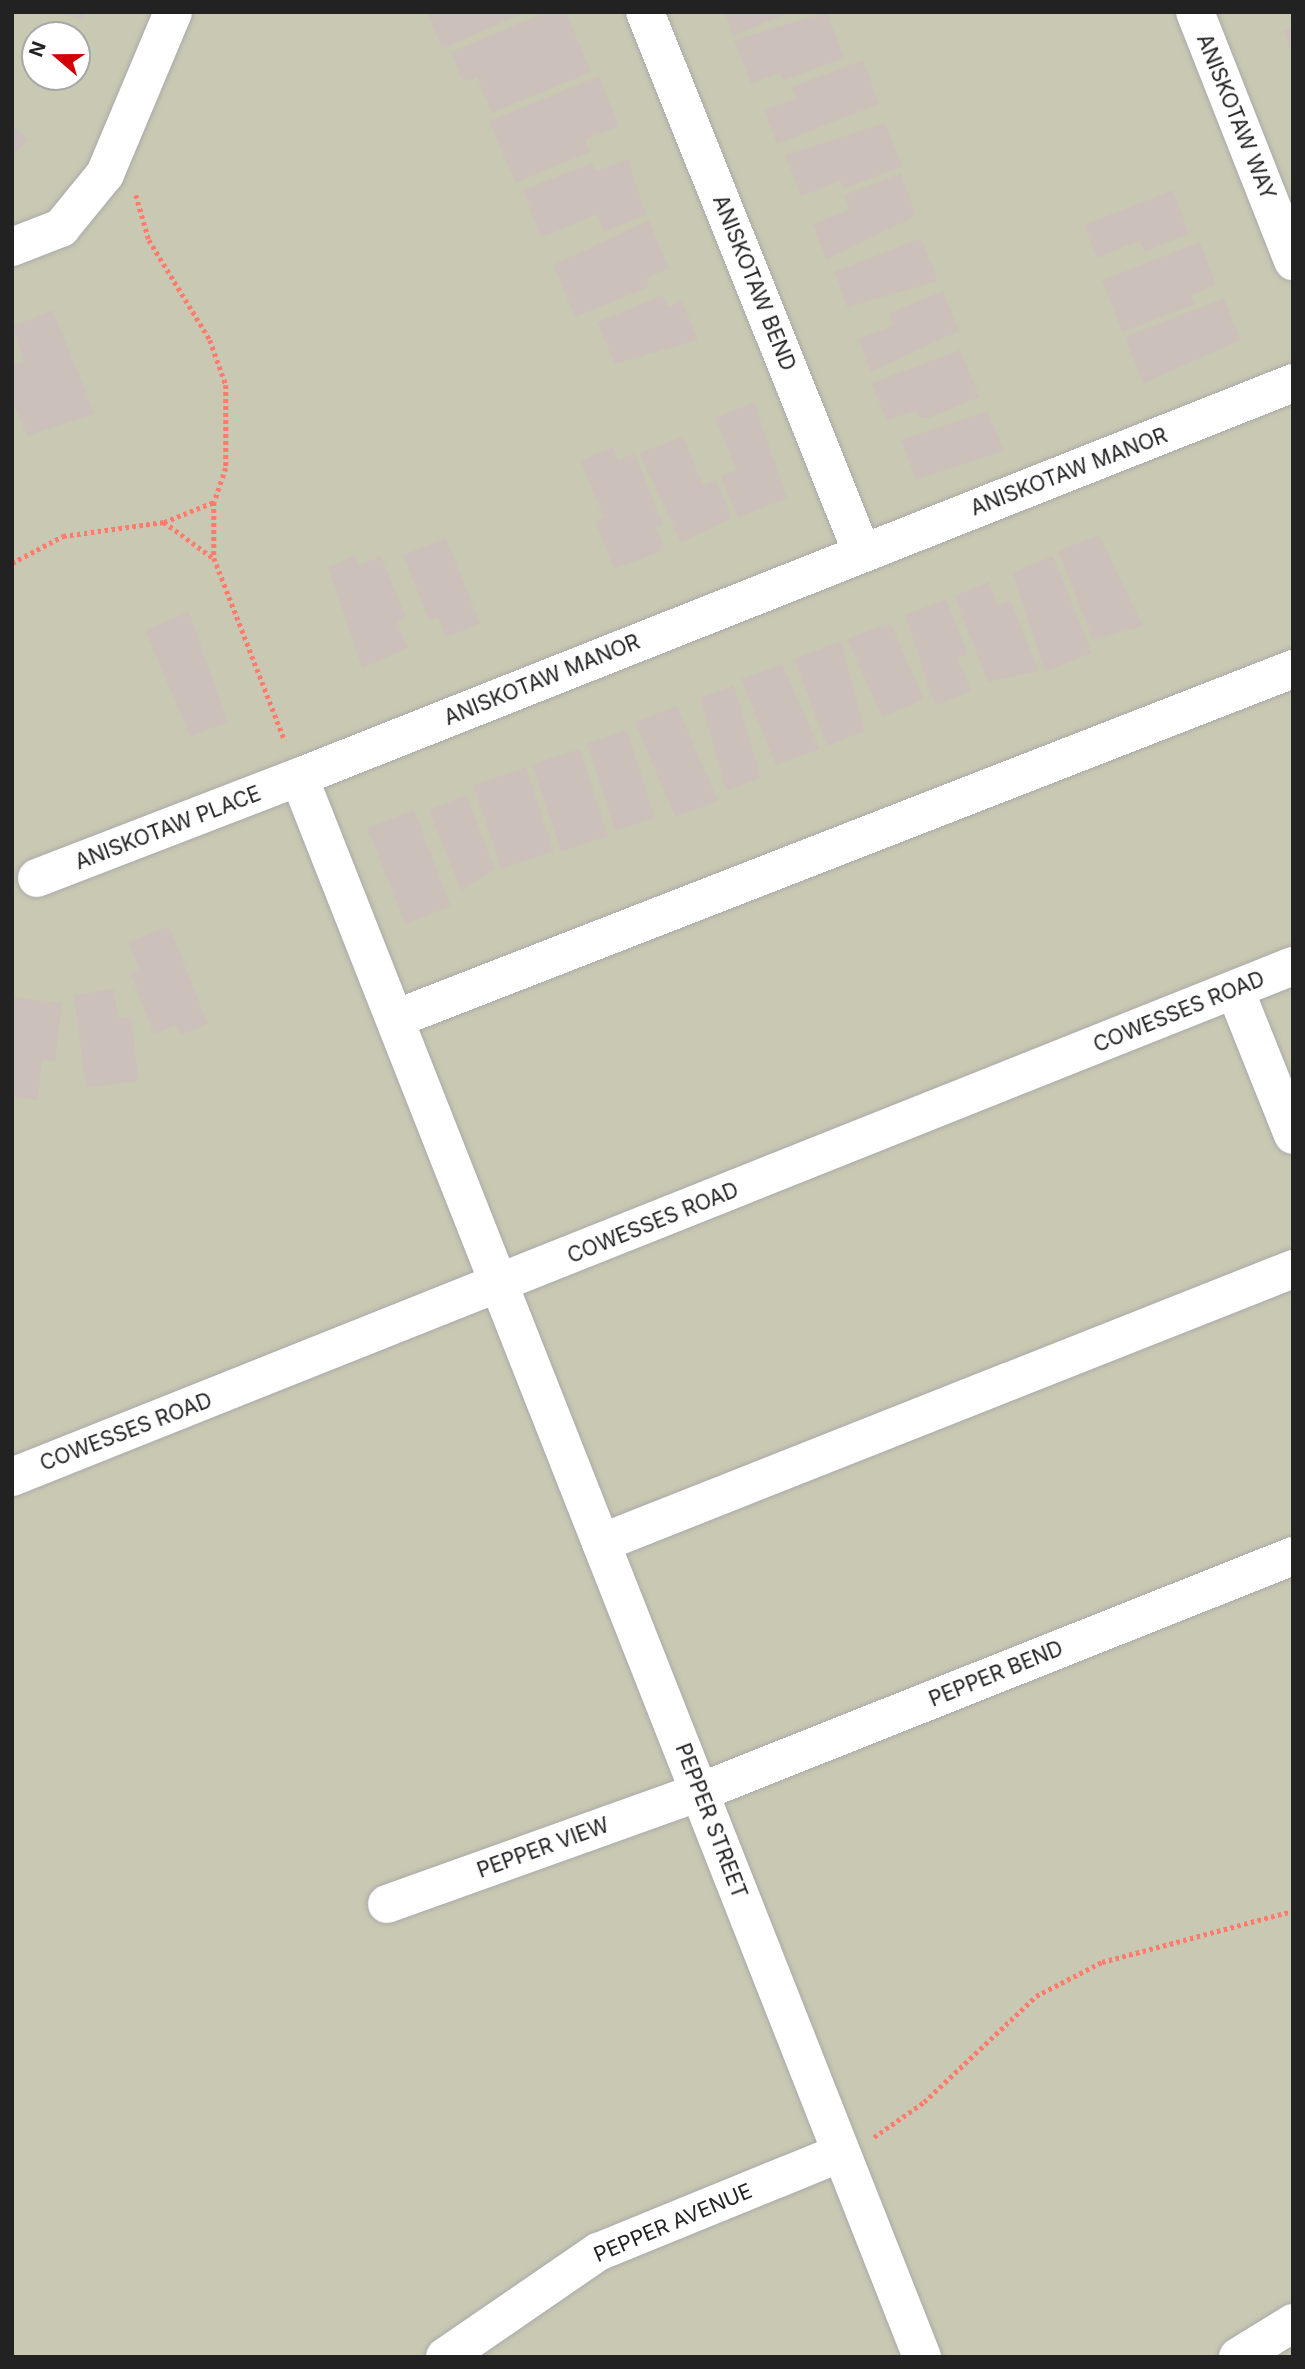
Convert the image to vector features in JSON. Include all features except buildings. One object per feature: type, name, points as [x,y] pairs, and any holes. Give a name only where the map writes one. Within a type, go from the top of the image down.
[{"type":"street","points":[[12,247],[61,228],[105,174],[173,12]]},
{"type":"street","name":"ANISKOTAW BEND","points":[[645,12],[862,553]]},
{"type":"street","name":"ANISKOTAW WAY","points":[[1195,12],[1293,261]]},
{"type":"street","name":"ANISKOTAW MANOR","points":[[293,762],[862,553],[1293,383]]},
{"type":"street","points":[[395,1018],[1293,669]]},
{"type":"street","points":[[293,762],[500,1285]]},
{"type":"street","name":"ANISKOTAW PLACE","points":[[37,878],[293,762]]},
{"type":"street","name":"COWESSES ROAD","points":[[12,1477],[500,1285],[1293,966]]},
{"type":"street","points":[[1235,990],[1293,1135]]},
{"type":"street","points":[[601,1544],[1293,1269]]},
{"type":"street","name":"PEPPER STREET","points":[[500,1285],[922,2357]]},
{"type":"street","name":"PEPPER BEND","points":[[700,1792],[1293,1556]]},
{"type":"street","name":"PEPPER VIEW","points":[[387,1904],[700,1792]]},
{"type":"street","name":"PEPPER AVENUE","points":[[445,2357],[598,2252],[841,2153]]},
{"type":"street","points":[[1238,2357],[1293,2323]]},
{"type":"path","points":[[134,188],[149,240],[210,340],[226,385],[226,468],[214,502],[214,558],[293,762]]},
{"type":"path","points":[[12,562],[63,536],[164,522],[214,502]]},
{"type":"path","points":[[164,522],[214,558]]},
{"type":"path","points":[[841,2153],[924,2102],[1036,1996],[1102,1962],[1293,1911]]},
{"type":"shaded area","points":[[12,12],[1293,12],[1293,2357],[12,2357]]}]
